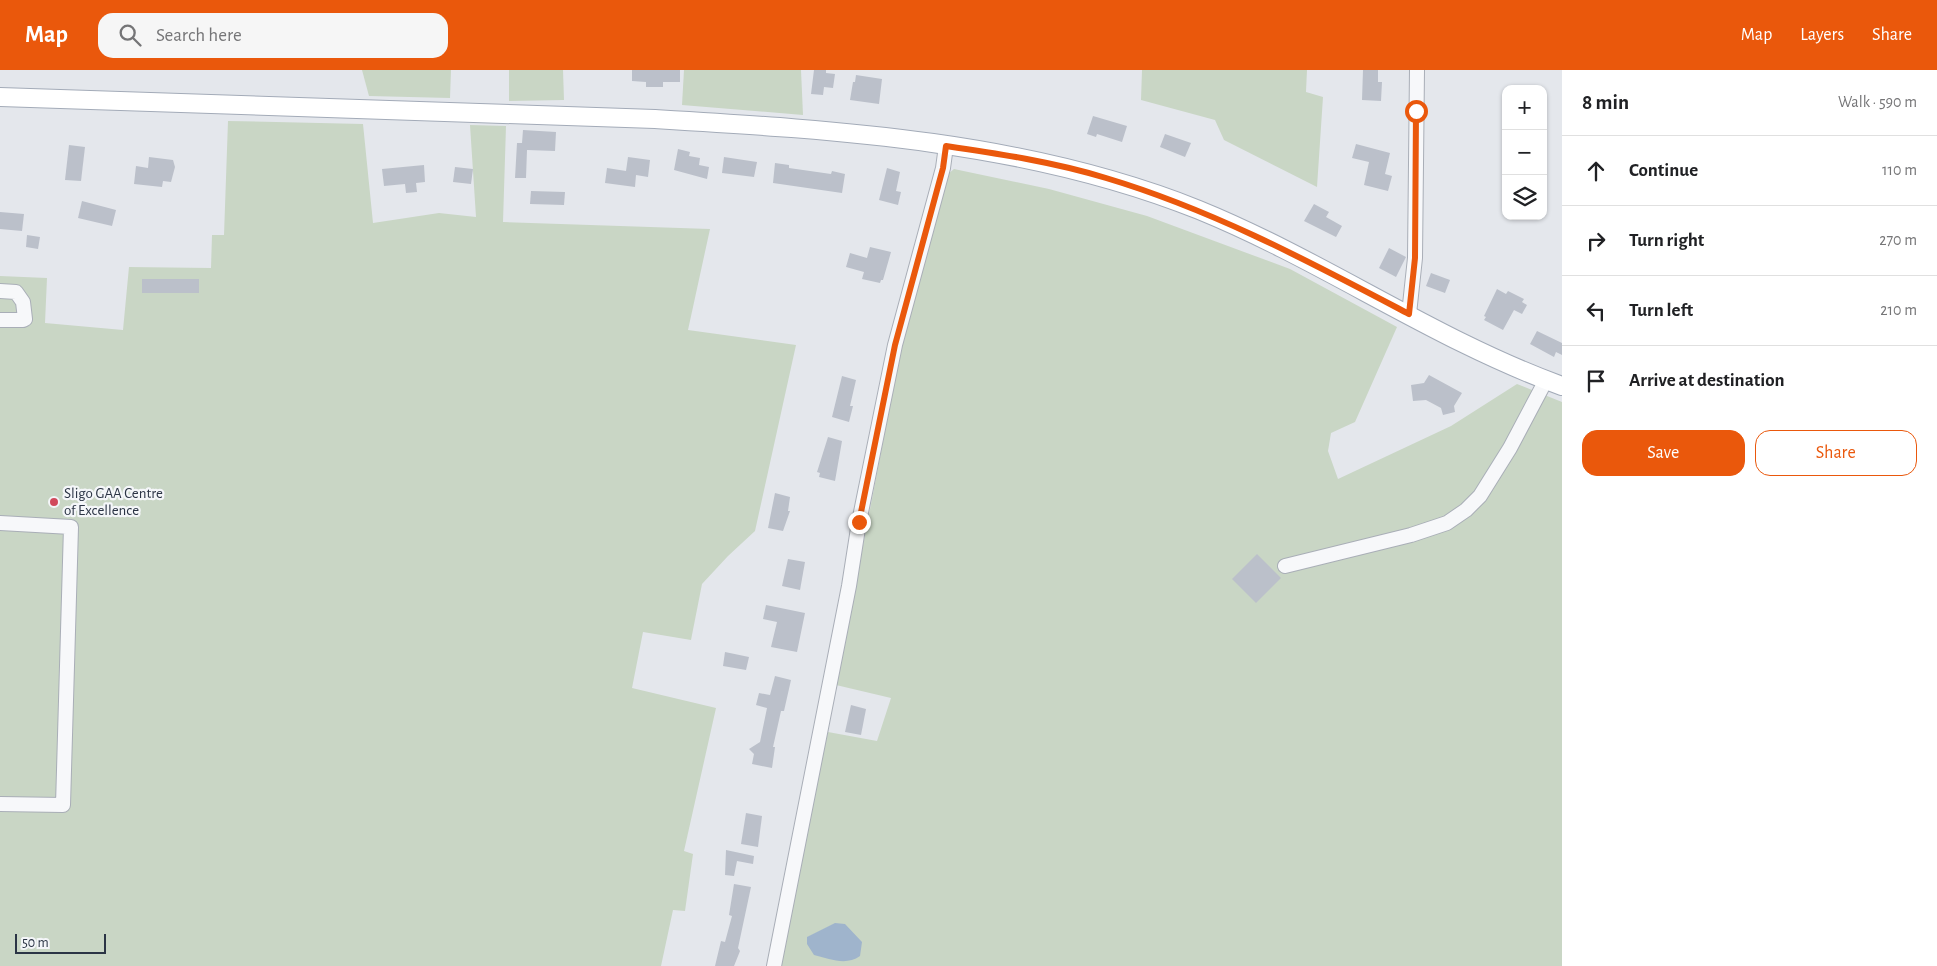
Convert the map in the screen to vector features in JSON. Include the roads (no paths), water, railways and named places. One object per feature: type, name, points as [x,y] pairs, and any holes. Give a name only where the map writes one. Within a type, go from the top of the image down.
[{"type":"main road","points":[[0,97],[646,118],[780,127],[946,146],[1056,165],[1136,187],[1251,232],[1497,360],[1554,383]]},
{"type":"street","points":[[1409,314],[1415,258],[1417,70]]},
{"type":"street","points":[[774,966],[848,595],[859,522],[885,392],[902,316],[943,168],[946,146]]},
{"type":"street","points":[[0,291],[16,292],[23,302],[25,318],[23,320],[0,320]]},
{"type":"street","points":[[1285,566],[1411,535],[1447,523],[1466,510],[1480,496],[1554,383]]},
{"type":"street","points":[[0,523],[71,527],[63,805],[0,804]]},
{"type":"water","points":[[835,923],[845,924],[862,942],[860,956],[844,961],[814,955],[807,944],[807,937]]},
{"type":"place","name":"Sligo GAA Centre of Excellence","points":[[54,502]]}]
